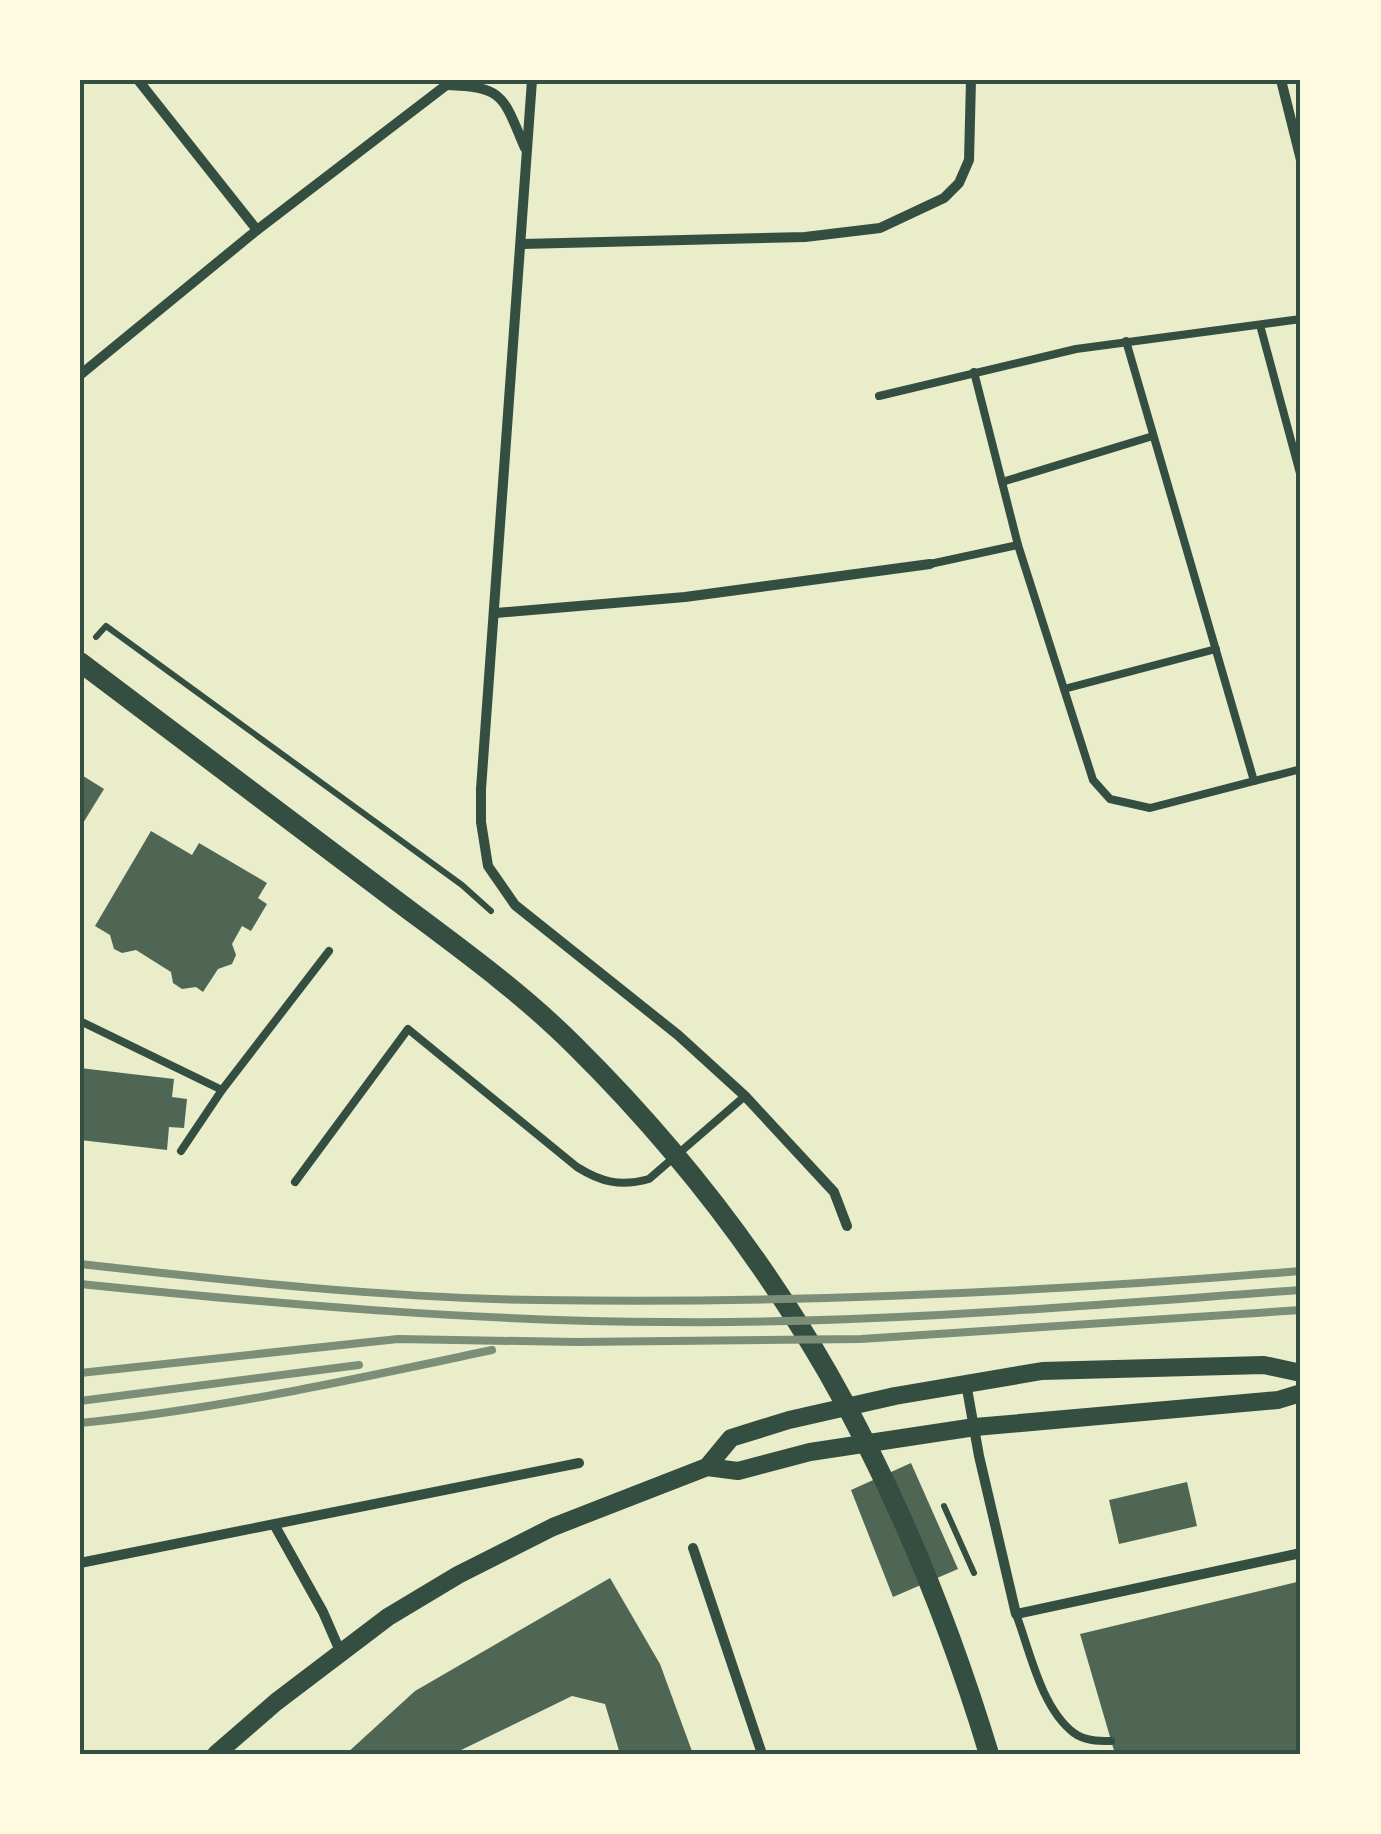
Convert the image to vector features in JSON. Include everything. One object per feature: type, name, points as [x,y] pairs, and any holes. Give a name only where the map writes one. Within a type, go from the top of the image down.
[{"type":"main road","points":[[80,662],[493,973],[573,1044],[709,1195],[800,1324],[886,1480],[940,1605],[989,1754]]},
{"type":"street","points":[[138,80],[257,230]]},
{"type":"street","points":[[532,80],[482,789],[481,822],[488,866],[514,905],[678,1035],[745,1096],[834,1192],[846,1226]]},
{"type":"street","points":[[522,244],[805,236],[880,228],[944,198],[959,183],[969,160],[971,80]]},
{"type":"street","points":[[1281,80],[1301,160]]},
{"type":"street","points":[[80,375],[257,230],[449,83],[484,86],[500,97],[527,153]]},
{"type":"street","points":[[496,613],[685,597],[930,564]]},
{"type":"street","points":[[216,1754],[340,1651],[458,1575],[553,1527],[706,1467],[731,1438],[789,1420],[1042,1371],[1264,1365],[1301,1373]]},
{"type":"street","points":[[966,1383],[1016,1614],[1301,1553]]},
{"type":"street","points":[[706,1467],[738,1471],[810,1452],[974,1427],[1278,1400],[1301,1394]]},
{"type":"street","points":[[80,1564],[580,1462]]},
{"type":"street","points":[[275,1526],[340,1651]]},
{"type":"street","points":[[693,1548],[762,1754]]},
{"type":"street","points":[[226,1754],[237,1735]]},
{"type":"lane","points":[[879,396],[1126,341],[1301,319]]},
{"type":"lane","points":[[1260,326],[1301,476]]},
{"type":"lane","points":[[1126,341],[1254,780]]},
{"type":"lane","points":[[974,372],[1018,545],[1093,780],[1110,799],[1150,808],[1301,769]]},
{"type":"lane","points":[[1002,482],[1154,436]]},
{"type":"lane","points":[[930,564],[1018,545]]},
{"type":"lane","points":[[1064,690],[1216,649]]},
{"type":"lane","points":[[181,1151],[222,1090],[329,951]]},
{"type":"lane","points":[[80,1021],[222,1090]]},
{"type":"lane","points":[[295,1182],[408,1029],[576,1167],[600,1181],[630,1184],[648,1179],[745,1096]]},
{"type":"lane","points":[[1016,1614],[1048,1698],[1061,1718],[1074,1733],[1092,1741],[1111,1742]]},
{"type":"path","points":[[96,637],[106,626],[462,885],[501,921]]},
{"type":"path","points":[[944,1506],[974,1573]]},
{"type":"building","points":[[80,774],[104,789],[80,828]]},
{"type":"building","points":[[151,831],[192,855],[199,843],[267,883],[258,898],[267,904],[251,931],[242,926],[232,944],[236,955],[232,964],[218,969],[203,992],[196,987],[182,989],[173,983],[171,972],[136,950],[122,953],[114,949],[110,935],[95,926]]},
{"type":"building","points":[[80,1068],[174,1079],[172,1097],[187,1099],[184,1128],[169,1127],[167,1150],[80,1140]]},
{"type":"building","points":[[911,1463],[958,1569],[893,1597],[851,1490]]},
{"type":"building","points":[[1187,1482],[1197,1526],[1119,1544],[1109,1500]]},
{"type":"building","points":[[610,1578],[660,1664],[693,1754],[620,1754],[605,1704],[572,1696],[453,1754],[346,1754],[415,1691]]},
{"type":"building","points":[[1301,1581],[1301,1754],[1115,1754],[1080,1634]]},
{"type":"railway","points":[[80,1264],[367,1292],[482,1299],[635,1301],[920,1295],[1301,1271]]},
{"type":"railway","points":[[80,1284],[374,1310],[668,1322],[905,1317],[1301,1290]]},
{"type":"railway","points":[[80,1373],[398,1339],[861,1339],[1301,1310]]},
{"type":"railway","points":[[80,1423],[236,1401],[492,1350]]},
{"type":"railway","points":[[80,1401],[359,1365]]}]
